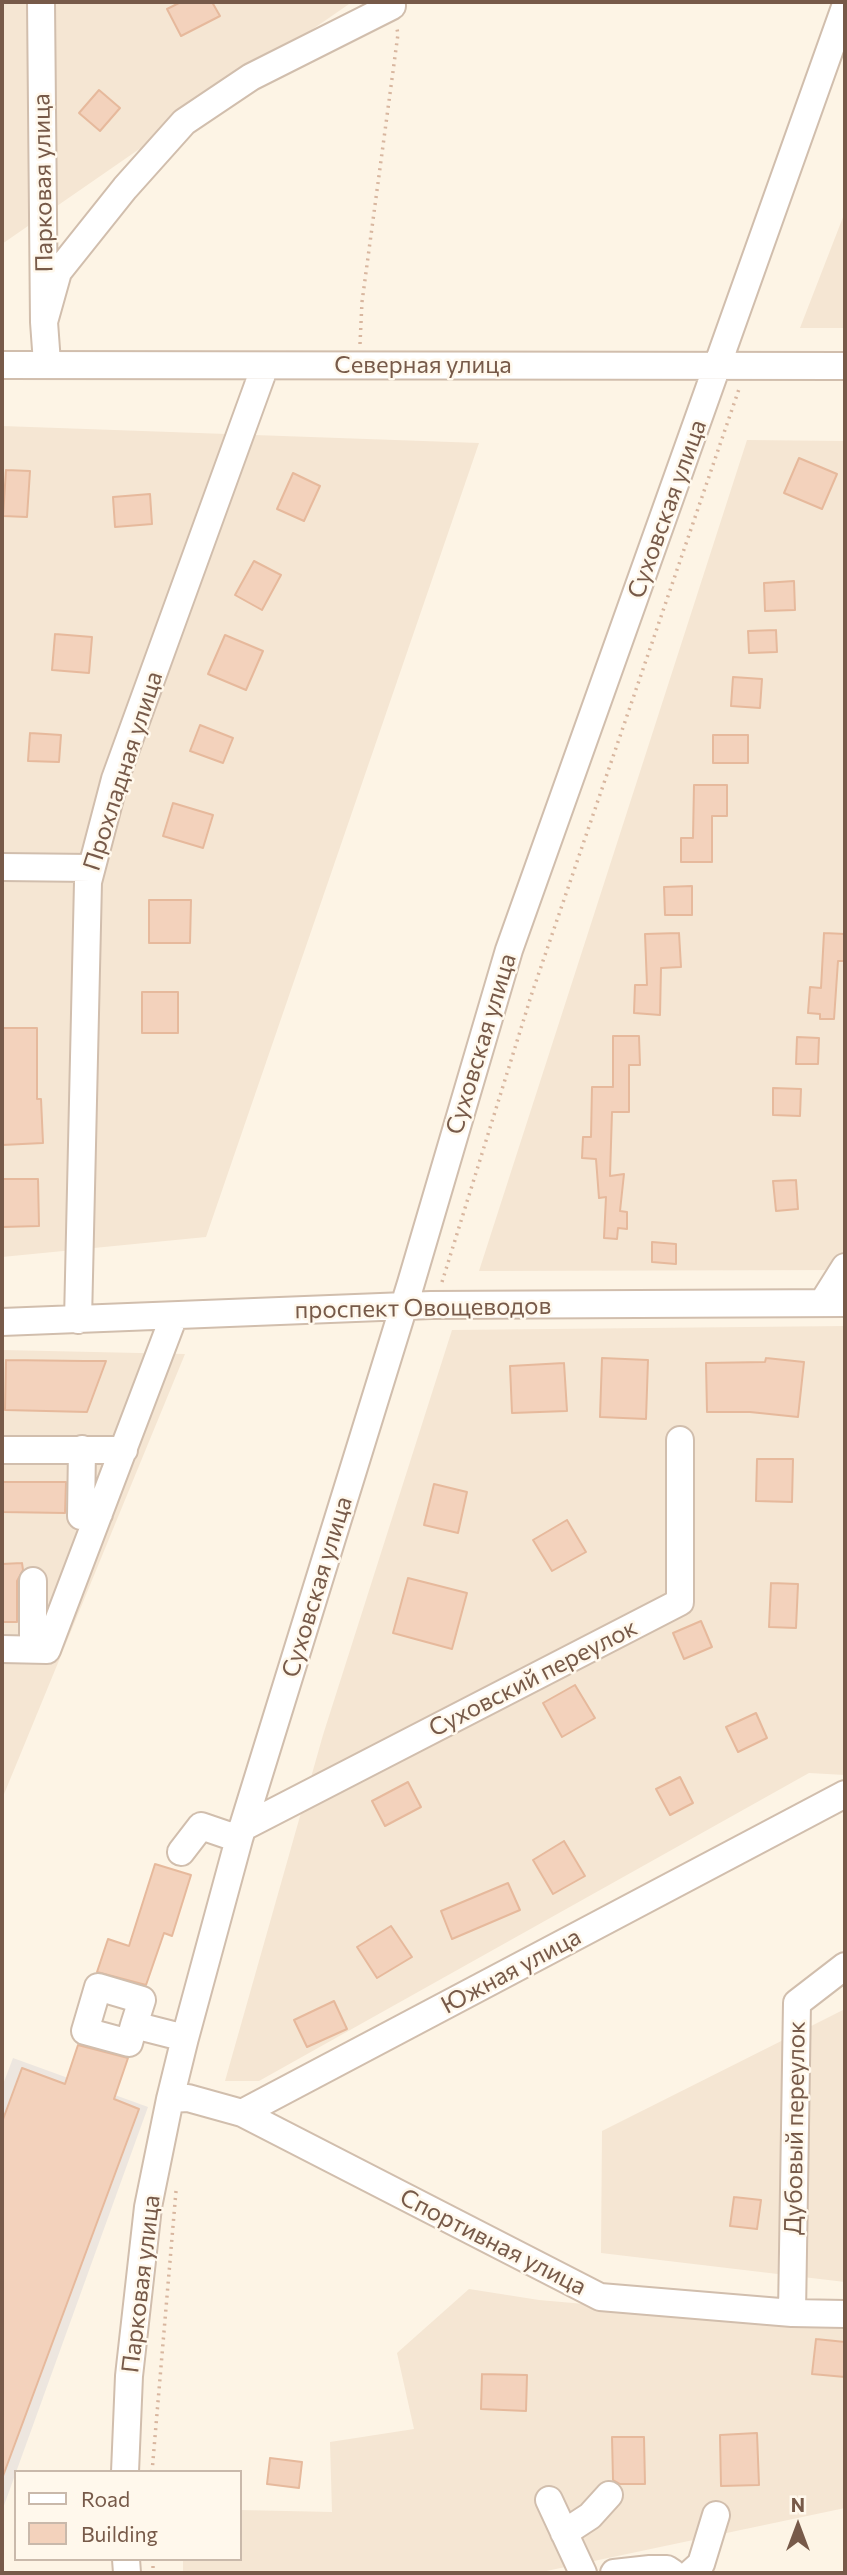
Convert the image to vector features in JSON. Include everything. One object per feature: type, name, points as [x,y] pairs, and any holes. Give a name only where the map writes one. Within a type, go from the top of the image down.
[{"type":"street","name":"Парковая улица","points":[[41,2],[44,322],[47,363]]},
{"type":"street","points":[[44,322],[58,272],[125,188],[184,122],[251,77],[395,3]]},
{"type":"street","name":"Суховская улица","points":[[170,2099],[241,1834],[404,1306],[509,950],[845,7]]},
{"type":"street","name":"Северная улица","points":[[2,365],[845,366]]},
{"type":"street","name":"Прохладная улица","points":[[78,1320],[88,882],[115,779],[265,366]]},
{"type":"street","points":[[2,867],[92,868]]},
{"type":"street","points":[[834,1303],[845,1267]]},
{"type":"street","name":"проспект Овощеводов","points":[[2,1322],[431,1305],[834,1303]]},
{"type":"street","points":[[2,1649],[47,1650],[174,1317]]},
{"type":"street","name":"Суховский переулок","points":[[241,1834],[680,1602],[680,1440]]},
{"type":"street","points":[[82,1449],[81,1516],[99,1514]]},
{"type":"street","points":[[2,1450],[124,1450]]},
{"type":"street","points":[[33,1581],[33,1648]]},
{"type":"street","name":"Южная улица","points":[[242,2113],[845,1794]]},
{"type":"street","points":[[181,1852],[201,1826],[241,1834]]},
{"type":"street","name":"Дубовый переулок","points":[[792,2313],[797,2003],[845,1966]]},
{"type":"street","points":[[134,2025],[185,2038]]},
{"type":"street","points":[[170,2099],[188,2098],[242,2113]]},
{"type":"street","name":"Парковая улица","points":[[125,2470],[129,2376],[138,2286],[148,2207],[170,2099]]},
{"type":"street","name":"Спортивная улица","points":[[242,2113],[600,2297],[792,2313],[845,2314]]},
{"type":"street","points":[[565,2533],[590,2516],[609,2495]]},
{"type":"street","points":[[549,2500],[583,2573]]},
{"type":"street","points":[[691,2573],[701,2564],[716,2515]]},
{"type":"street","points":[[614,2573],[667,2569],[673,2573]]},
{"type":"path","points":[[359,365],[362,302],[398,34],[395,3]]},
{"type":"path","points":[[431,1305],[441,1284],[537,979],[748,364]]},
{"type":"path","points":[[152,2470],[177,2183]]},
{"type":"shaded area","points":[[2,2],[352,2],[2,244]]},
{"type":"shaded area","points":[[845,212],[845,328],[800,328]]},
{"type":"shaded area","points":[[2,426],[479,443],[206,1237],[2,1257]]},
{"type":"shaded area","points":[[747,440],[845,441],[845,1270],[479,1271]]},
{"type":"shaded area","points":[[845,1326],[845,1775],[809,1773],[259,2081],[225,2081],[323,1735],[452,1330]]},
{"type":"shaded area","points":[[2,1350],[185,1354],[2,1799]]},
{"type":"shaded area","points":[[845,2009],[845,2282],[601,2253],[602,2131]]},
{"type":"shaded area","points":[[13,2058],[148,2107],[17,2470],[14,2470],[14,2478],[2,2511],[2,2087]]},
{"type":"shaded area","points":[[469,2289],[539,2300],[845,2327],[845,2508],[537,2573],[183,2573],[183,2561],[242,2561],[242,2510],[332,2512],[330,2442],[414,2429],[397,2353]]},
{"type":"building","points":[[181,2],[212,2],[220,16],[181,36],[167,9]]},
{"type":"building","points":[[99,90],[120,108],[100,131],[79,113]]},
{"type":"building","points":[[799,458],[837,474],[822,509],[784,493]]},
{"type":"building","points":[[6,470],[30,471],[27,517],[3,516]]},
{"type":"building","points":[[293,473],[320,486],[304,521],[277,509]]},
{"type":"building","points":[[150,494],[152,524],[115,527],[113,497]]},
{"type":"building","points":[[254,561],[281,575],[262,610],[235,595]]},
{"type":"building","points":[[794,581],[795,610],[765,611],[764,583]]},
{"type":"building","points":[[776,630],[777,652],[749,653],[748,631]]},
{"type":"building","points":[[55,634],[92,637],[89,673],[52,670]]},
{"type":"building","points":[[225,635],[263,651],[246,690],[208,674]]},
{"type":"building","points":[[733,677],[762,679],[760,708],[731,706]]},
{"type":"building","points":[[200,725],[233,738],[223,763],[190,751]]},
{"type":"building","points":[[30,733],[61,735],[59,762],[28,761]]},
{"type":"building","points":[[713,735],[748,735],[748,763],[713,763]]},
{"type":"building","points":[[694,785],[727,785],[727,816],[712,816],[712,862],[681,862],[681,838],[693,838]]},
{"type":"building","points":[[173,803],[213,815],[203,848],[163,836]]},
{"type":"building","points":[[692,886],[692,915],[665,915],[664,887]]},
{"type":"building","points":[[149,900],[191,900],[190,943],[149,943]]},
{"type":"building","points":[[679,933],[681,967],[661,968],[660,1015],[634,1013],[635,985],[647,985],[645,934]]},
{"type":"building","points":[[824,933],[845,934],[845,961],[838,961],[834,1019],[820,1019],[820,1014],[808,1013],[810,987],[821,988]]},
{"type":"building","points":[[142,992],[178,992],[178,1033],[142,1033]]},
{"type":"building","points":[[2,1028],[37,1028],[37,1099],[41,1099],[43,1143],[2,1145]]},
{"type":"building","points":[[613,1036],[639,1036],[640,1065],[629,1065],[629,1112],[612,1112],[610,1176],[624,1174],[620,1211],[627,1212],[627,1229],[618,1228],[617,1239],[604,1238],[606,1197],[599,1198],[596,1159],[582,1158],[583,1137],[591,1137],[592,1087],[613,1087]]},
{"type":"building","points":[[797,1037],[819,1038],[818,1064],[796,1064]]},
{"type":"building","points":[[773,1088],[801,1089],[800,1116],[773,1115]]},
{"type":"building","points":[[2,1179],[38,1179],[39,1226],[2,1227]]},
{"type":"building","points":[[796,1180],[798,1209],[776,1211],[773,1181]]},
{"type":"building","points":[[652,1242],[676,1244],[676,1264],[652,1262]]},
{"type":"building","points":[[602,1358],[648,1360],[646,1419],[600,1417]]},
{"type":"building","points":[[766,1358],[804,1362],[798,1417],[750,1412],[707,1412],[706,1363],[765,1362]]},
{"type":"building","points":[[6,1360],[106,1361],[87,1412],[5,1410]]},
{"type":"building","points":[[564,1363],[567,1411],[512,1413],[510,1366]]},
{"type":"building","points":[[757,1459],[793,1459],[792,1502],[756,1501]]},
{"type":"building","points":[[2,1482],[66,1482],[65,1513],[2,1512]]},
{"type":"building","points":[[434,1484],[467,1492],[458,1533],[424,1525]]},
{"type":"building","points":[[567,1520],[586,1552],[552,1571],[533,1540]]},
{"type":"building","points":[[22,1563],[23,1570],[17,1581],[17,1622],[2,1622],[2,1564]]},
{"type":"building","points":[[408,1578],[467,1593],[452,1649],[393,1633]]},
{"type":"building","points":[[771,1583],[798,1584],[796,1628],[769,1627]]},
{"type":"building","points":[[701,1621],[712,1647],[684,1659],[673,1633]]},
{"type":"building","points":[[575,1685],[595,1718],[562,1737],[543,1703]]},
{"type":"building","points":[[756,1713],[767,1738],[738,1752],[726,1727]]},
{"type":"building","points":[[680,1777],[693,1803],[670,1815],[656,1789]]},
{"type":"building","points":[[408,1782],[421,1807],[385,1826],[372,1801]]},
{"type":"building","points":[[564,1841],[585,1876],[553,1894],[533,1860]]},
{"type":"building","points":[[155,1864],[191,1875],[172,1936],[164,1933],[146,1985],[97,1972],[108,1939],[129,1946]]},
{"type":"building","points":[[508,1883],[520,1910],[452,1939],[441,1911]]},
{"type":"building","points":[[391,1926],[412,1957],[377,1978],[357,1947]]},
{"type":"building","points":[[334,2001],[347,2029],[307,2047],[294,2020]]},
{"type":"building","points":[[78,2045],[128,2058],[114,2099],[139,2109],[3,2476],[2,2122],[22,2068],[65,2084]]},
{"type":"building","points":[[734,2197],[761,2200],[757,2229],[730,2226]]},
{"type":"building","points":[[816,2339],[845,2342],[845,2377],[812,2374]]},
{"type":"building","points":[[482,2374],[527,2375],[526,2411],[481,2409]]},
{"type":"building","points":[[757,2433],[759,2485],[721,2486],[720,2435]]},
{"type":"building","points":[[612,2437],[644,2437],[645,2484],[620,2484],[613,2480]]},
{"type":"building","points":[[270,2458],[302,2462],[299,2488],[267,2484]]}]
